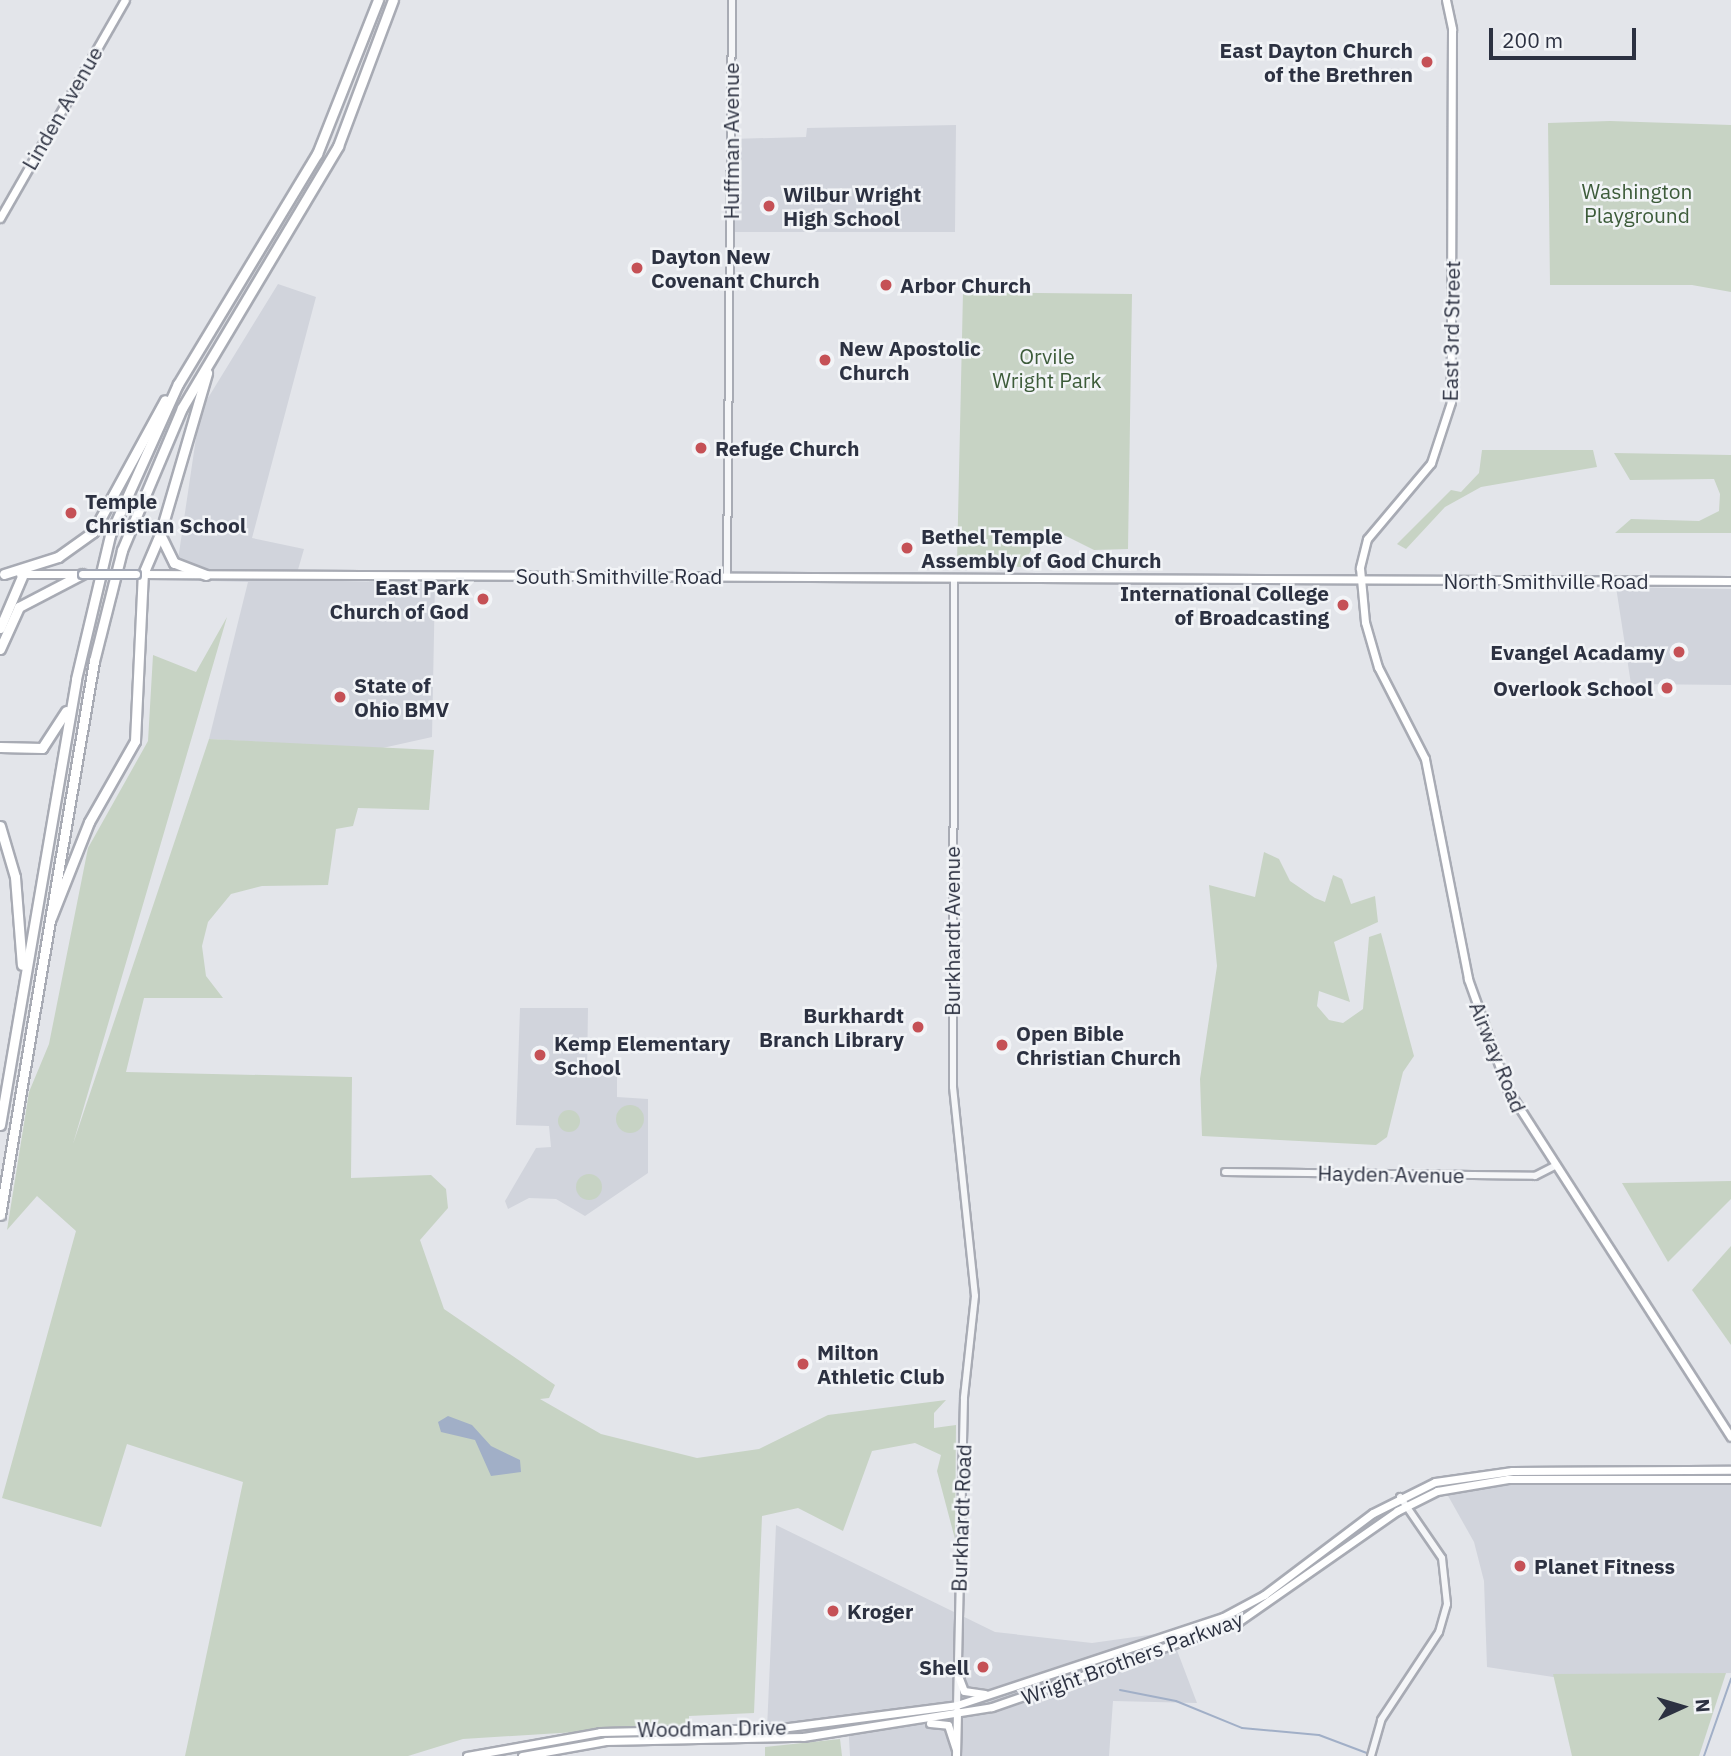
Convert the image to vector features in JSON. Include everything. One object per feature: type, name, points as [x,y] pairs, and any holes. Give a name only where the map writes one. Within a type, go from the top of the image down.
[{"type":"highway","points":[[2,574],[58,557],[93,531],[139,439],[197,352],[317,154],[377,0]]},
{"type":"highway","points":[[0,1215],[46,926],[94,661],[122,550],[167,437],[338,146],[393,0]]},
{"type":"highway","points":[[46,926],[89,822],[135,741],[139,574],[160,534],[185,436],[219,345]]},
{"type":"highway","points":[[0,1125],[75,686],[110,535],[197,352]]},
{"type":"highway","points":[[160,534],[174,563],[206,575]]},
{"type":"highway","points":[[0,628],[23,574]]},
{"type":"highway","points":[[0,649],[19,607],[82,574]]},
{"type":"highway","points":[[0,599],[4,617]]},
{"type":"highway","points":[[0,747],[26,751],[52,740],[75,686]]},
{"type":"highway","points":[[0,826],[20,911],[19,1010]]},
{"type":"main road","name":"Linden Avenue","points":[[0,218],[125,0]]},
{"type":"main road","name":"East 3rd Street","points":[[1368,634],[1360,580],[1371,529],[1431,463],[1451,402],[1452,29],[1446,0]]},
{"type":"main road","name":"South Smithville Road","points":[[2,574],[727,575],[1242,582],[1360,580]]},
{"type":"main road","name":"North Smithville Road","points":[[1360,580],[1731,581]]},
{"type":"main road","name":"Airway Road","points":[[1368,634],[1425,759],[1456,930],[1483,1030],[1513,1102],[1731,1437]]},
{"type":"main road","points":[[1693,1479],[1731,1471]]},
{"type":"main road","name":"Wright Brothers Parkway","points":[[957,1705],[1010,1690],[1236,1610],[1400,1497],[1449,1478],[1493,1472],[1731,1471]]},
{"type":"main road","name":"Wright Brothers Parkway","points":[[957,1714],[1014,1701],[1238,1622],[1406,1505],[1485,1480],[1731,1479]]},
{"type":"main road","points":[[957,1673],[969,1694],[1010,1690]]},
{"type":"main road","name":"Burkhardt Road","points":[[956,1752],[957,1705]]},
{"type":"main road","name":"Woodman Drive","points":[[467,1756],[591,1733],[781,1728],[957,1705]]},
{"type":"main road","name":"Woodman Drive","points":[[523,1756],[606,1741],[788,1738],[957,1714]]},
{"type":"main road","points":[[901,1724],[948,1725],[956,1752]]},
{"type":"street","name":"Huffman Avenue","points":[[727,575],[732,0]]},
{"type":"street","name":"Burkhardt Avenue","points":[[954,579],[953,1087],[975,1281]]},
{"type":"street","name":"Hayden Avenue","points":[[1225,1172],[1535,1176],[1555,1166]]},
{"type":"street","name":"Burkhardt Road","points":[[957,1705],[964,1394],[975,1281]]},
{"type":"street","points":[[1371,1756],[1381,1720],[1438,1632],[1447,1604],[1442,1558],[1400,1497]]},
{"type":"shaded area","points":[[956,125],[955,232],[730,232],[731,139],[806,137],[807,128]]},
{"type":"shaded area","points":[[278,284],[316,297],[252,538],[304,549],[295,580],[435,583],[432,737],[378,749],[209,739],[248,582],[175,580],[200,411]]},
{"type":"shaded area","name":"Evangel Acadamy","points":[[1616,587],[1731,589],[1731,685],[1631,684]]},
{"type":"shaded area","points":[[520,1008],[588,1008],[587,1074],[617,1075],[617,1097],[648,1099],[648,1173],[585,1216],[556,1199],[529,1198],[508,1209],[505,1201],[536,1148],[551,1147],[549,1126],[516,1125]]},
{"type":"shaded area","points":[[1518,1484],[1731,1485],[1731,1673],[1553,1677],[1487,1667],[1484,1581],[1474,1542],[1447,1494]]},
{"type":"shaded area","points":[[776,1525],[995,1632],[1092,1643],[1170,1632],[1197,1703],[1113,1701],[1109,1756],[850,1756],[848,1721],[767,1729]]},
{"type":"green space","name":"Washington Playground","points":[[1610,121],[1731,125],[1731,292],[1692,285],[1550,285],[1548,123]]},
{"type":"green space","name":"Orvile Wright Park","points":[[963,292],[1132,294],[1128,549],[1094,550],[1058,532],[1042,533],[1021,567],[957,563]]},
{"type":"green space","points":[[1482,450],[1593,450],[1597,467],[1481,487],[1445,507],[1406,549],[1397,544],[1451,490],[1461,492],[1479,473]]},
{"type":"green space","points":[[1614,453],[1731,455],[1731,533],[1615,533],[1631,519],[1699,521],[1719,511],[1720,494],[1714,479],[1630,480]]},
{"type":"green space","points":[[227,617],[73,1144],[209,739],[434,750],[429,810],[358,808],[353,826],[336,829],[328,885],[262,886],[231,894],[208,922],[202,946],[206,976],[223,998],[144,998],[126,1072],[352,1077],[351,1178],[431,1175],[446,1189],[448,1208],[420,1240],[444,1309],[555,1385],[549,1398],[540,1399],[601,1434],[697,1458],[759,1449],[828,1415],[946,1400],[934,1413],[934,1428],[956,1425],[955,1539],[937,1471],[941,1455],[915,1443],[872,1451],[843,1531],[798,1508],[762,1516],[754,1713],[689,1716],[689,1725],[463,1739],[408,1756],[185,1756],[243,1482],[127,1444],[101,1527],[2,1498],[76,1231],[37,1196],[7,1230],[29,1092],[49,1044],[88,848],[148,741],[153,655],[196,672]]},
{"type":"green space","points":[[1264,852],[1279,859],[1290,881],[1325,902],[1333,875],[1342,879],[1351,904],[1375,896],[1378,922],[1334,942],[1350,1002],[1319,991],[1317,1006],[1329,1020],[1343,1023],[1363,1009],[1369,937],[1381,933],[1414,1056],[1403,1072],[1387,1137],[1376,1145],[1202,1136],[1200,1079],[1217,966],[1209,885],[1255,897]]},
{"type":"green space","points":[[630,1105],[640,1109],[644,1119],[640,1129],[630,1133],[620,1129],[616,1119],[620,1109]]},
{"type":"green space","points":[[565,1110],[573,1110],[580,1117],[580,1125],[573,1132],[565,1132],[558,1125],[558,1117]]},
{"type":"green space","points":[[589,1174],[598,1178],[602,1187],[598,1196],[589,1200],[580,1196],[576,1187],[580,1178]]},
{"type":"green space","points":[[1731,1181],[1731,1199],[1668,1262],[1622,1183]]},
{"type":"green space","points":[[1731,1246],[1731,1345],[1692,1290]]},
{"type":"green space","points":[[1726,1673],[1699,1756],[1572,1756],[1553,1674]]},
{"type":"green space","points":[[840,1739],[842,1756],[765,1756],[765,1747]]},
{"type":"water","points":[[448,1416],[472,1425],[491,1446],[520,1460],[521,1472],[491,1476],[475,1440],[441,1432],[438,1422]]},
{"type":"waterway","points":[[1704,1756],[1731,1679]]},
{"type":"waterway","points":[[1120,1690],[1176,1701],[1242,1728],[1319,1735],[1367,1753]]},
{"type":"place","name":"East Dayton Church of the Brethren","points":[[1427,62]]},
{"type":"place","name":"Wilbur Wright High School","points":[[769,206]]},
{"type":"place","name":"Dayton New Covenant Church","points":[[637,268]]},
{"type":"place","name":"Arbor Church","points":[[886,285]]},
{"type":"place","name":"New Apostolic Church","points":[[825,360]]},
{"type":"place","name":"Refuge Church","points":[[701,448]]},
{"type":"place","name":"Temple Christian School","points":[[71,513]]},
{"type":"place","name":"Bethel Temple Assembly of God Church","points":[[907,548]]},
{"type":"place","name":"East Park Church of God","points":[[483,599]]},
{"type":"place","name":"International College of Broadcasting","points":[[1343,605]]},
{"type":"place","name":"Evangel Acadamy","points":[[1679,652]]},
{"type":"place","name":"Overlook School","points":[[1667,688]]},
{"type":"place","name":"State of Ohio BMV","points":[[340,697]]},
{"type":"place","name":"Burkhardt Branch Library","points":[[918,1027]]},
{"type":"place","name":"Open Bible Christian Church","points":[[1002,1045]]},
{"type":"place","name":"Kemp Elementary School","points":[[540,1055]]},
{"type":"place","name":"Milton Athletic Club","points":[[803,1364]]},
{"type":"place","name":"Planet Fitness","points":[[1520,1566]]},
{"type":"place","name":"Kroger","points":[[833,1611]]},
{"type":"place","name":"Shell","points":[[983,1667]]}]
